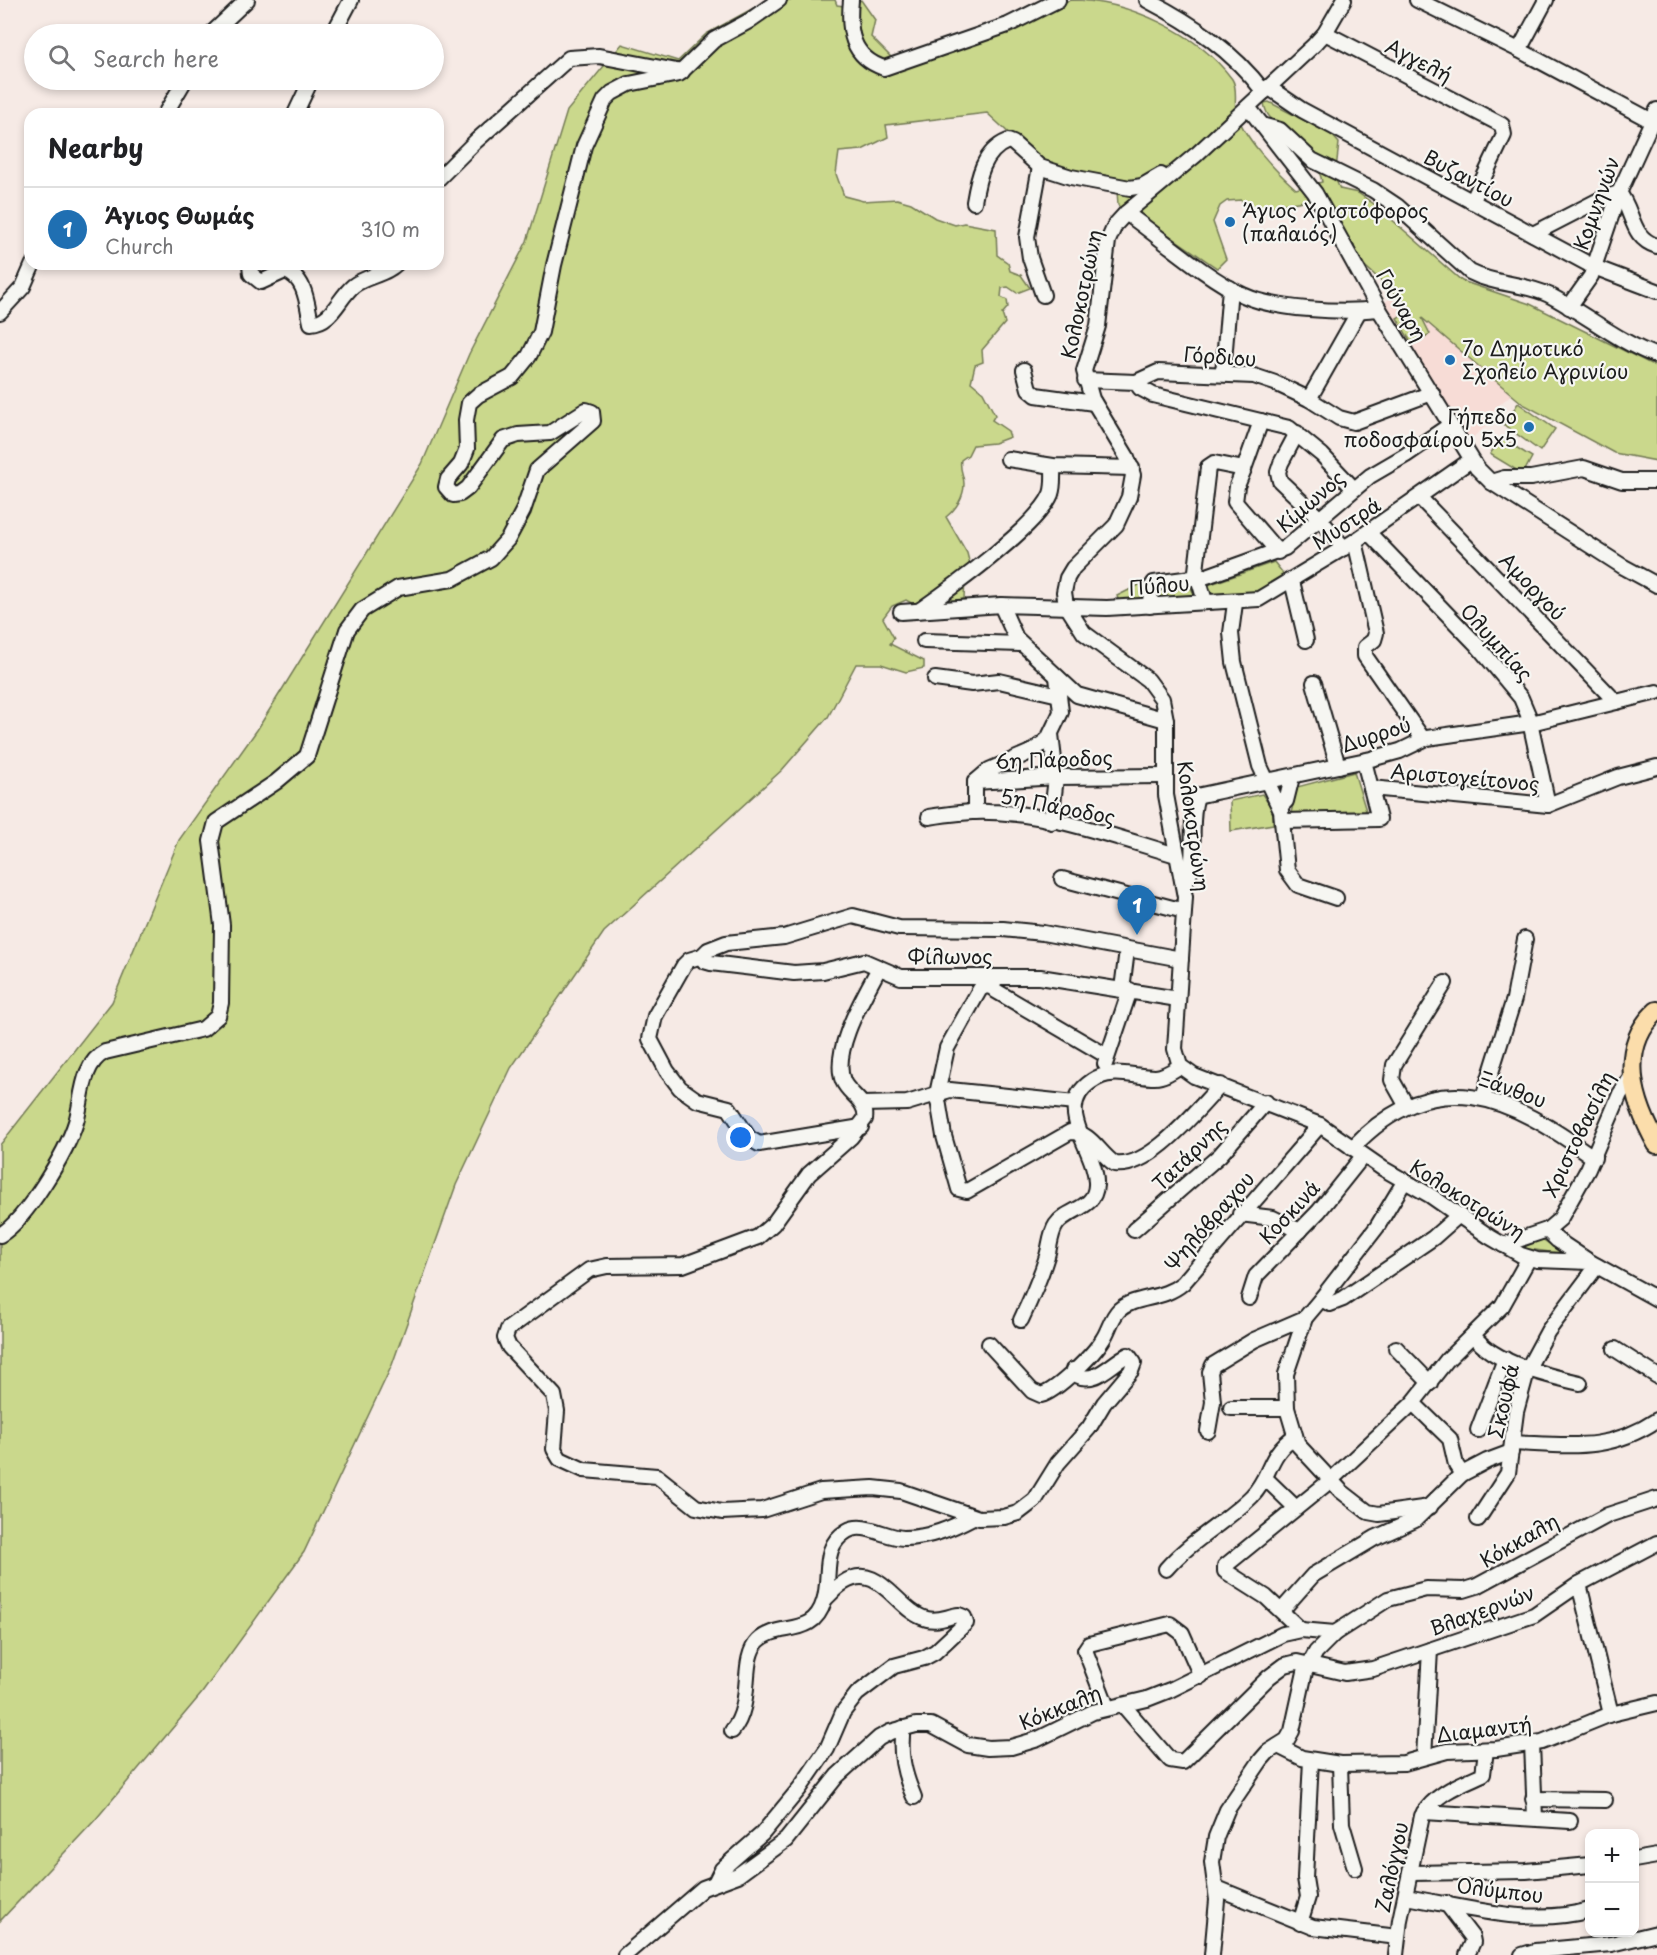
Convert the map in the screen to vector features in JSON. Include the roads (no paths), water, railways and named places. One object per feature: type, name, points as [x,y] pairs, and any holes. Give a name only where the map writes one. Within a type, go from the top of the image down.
[{"type":"main road","name":"Χριστοβασίλη","points":[[1632,1076],[1638,1040],[1646,1023],[1657,1011]]},
{"type":"main road","points":[[1632,1076],[1640,1113],[1657,1143]]},
{"type":"street","points":[[222,24],[247,0]]},
{"type":"street","points":[[338,24],[351,0]]},
{"type":"street","points":[[0,1235],[18,1221],[63,1154],[76,1122],[93,1060],[105,1052],[203,1029],[218,1016],[222,925],[212,862],[213,829],[222,816],[276,782],[307,756],[317,732],[343,642],[354,619],[386,593],[398,588],[452,579],[491,558],[508,539],[523,511],[537,470],[593,421],[592,412],[586,410],[550,433],[518,435],[503,440],[464,492],[453,495],[446,487],[448,479],[461,464],[467,449],[466,420],[469,403],[478,395],[512,377],[529,356],[541,332],[554,265],[584,146],[601,108],[612,93],[620,87],[675,76],[682,72],[714,40],[749,21],[779,0]]},
{"type":"street","points":[[851,0],[850,27],[855,47],[872,64],[884,68],[1008,26],[1058,0]]},
{"type":"street","name":"Βυζαντίου","points":[[1147,0],[1226,50],[1266,90],[1594,267],[1657,291]]},
{"type":"street","name":"Κολοκοτρώνη","points":[[1132,468],[1094,403],[1084,371],[1098,326],[1108,241],[1113,228],[1126,213],[1209,143],[1325,33],[1344,0]]},
{"type":"street","points":[[1417,0],[1654,116]]},
{"type":"street","points":[[1519,50],[1546,0]]},
{"type":"street","name":"Αγγελή","points":[[1325,33],[1502,125],[1504,135],[1472,202]]},
{"type":"street","points":[[444,173],[476,141],[569,58],[598,56],[682,72]]},
{"type":"street","points":[[169,108],[179,90]]},
{"type":"street","points":[[298,108],[306,90]]},
{"type":"street","name":"Γούναρη","points":[[1248,107],[1315,193],[1379,309],[1471,460],[1491,482],[1622,566],[1657,585]]},
{"type":"street","name":"Κομνηνών","points":[[1569,307],[1587,283],[1619,192],[1654,116]]},
{"type":"street","points":[[1265,126],[1280,130],[1312,160],[1373,190],[1397,206],[1470,272],[1504,284],[1533,289],[1569,307],[1616,336],[1657,356]]},
{"type":"street","points":[[974,202],[981,168],[1004,143],[1013,143],[1040,167],[1056,174],[1118,187],[1136,188],[1156,179],[1196,147],[1209,143]]},
{"type":"street","points":[[1040,167],[1027,237],[1030,258],[1043,295]]},
{"type":"street","points":[[1533,234],[1619,192],[1638,233],[1643,240],[1657,246]]},
{"type":"street","points":[[1126,213],[1230,288],[1262,301],[1335,311],[1379,309]]},
{"type":"street","points":[[0,312],[23,287],[30,270]]},
{"type":"street","points":[[251,270],[251,274],[261,282],[285,272],[297,278],[303,289],[311,323],[319,323],[327,318],[345,294],[363,279],[386,270]]},
{"type":"street","points":[[1223,373],[1230,288]]},
{"type":"street","points":[[1309,399],[1359,311]]},
{"type":"street","points":[[1024,370],[1029,388],[1036,395],[1094,403]]},
{"type":"street","name":"Γόρδιου","points":[[1085,380],[1136,382],[1158,372],[1223,373],[1261,378],[1309,399],[1339,418],[1354,422],[1432,393]]},
{"type":"street","name":"Γόρδιου","points":[[1136,382],[1140,388],[1153,394],[1283,426],[1298,433],[1322,454],[1354,489]]},
{"type":"street","points":[[1261,421],[1237,486],[1235,502],[1278,552]]},
{"type":"street","name":"Κίμωνος","points":[[1150,606],[1151,588],[1157,582],[1197,578],[1278,552],[1354,489],[1450,425]]},
{"type":"street","points":[[1298,433],[1281,463],[1278,477],[1283,485],[1349,544],[1376,633],[1375,638],[1365,647],[1365,656],[1423,739]]},
{"type":"street","points":[[1008,459],[1053,466],[1132,468],[1133,477],[1129,497],[1116,525],[1073,568],[1067,578],[1064,592],[1066,605]]},
{"type":"street","name":"Μυστρά","points":[[1235,603],[1259,599],[1292,581],[1420,498],[1471,460]]},
{"type":"street","points":[[1205,601],[1197,578],[1208,467],[1214,463],[1244,469]]},
{"type":"street","points":[[920,610],[984,562],[1032,518],[1052,490],[1053,466]]},
{"type":"street","points":[[1491,482],[1504,478],[1532,478],[1584,468],[1622,481],[1657,481]]},
{"type":"street","points":[[1517,499],[1532,478]]},
{"type":"street","name":"Αμοργού","points":[[1420,498],[1616,702]]},
{"type":"street","name":"Ολυμπίας","points":[[1368,532],[1497,668],[1521,698],[1531,723],[1548,805]]},
{"type":"street","points":[[1292,581],[1306,640]]},
{"type":"street","name":"Πύλου","points":[[902,612],[1001,605],[1066,605],[1107,608],[1205,601],[1235,603]]},
{"type":"street","points":[[1235,603],[1231,633],[1234,662],[1260,766],[1281,814],[1289,876],[1298,885],[1336,898]]},
{"type":"street","points":[[1001,605],[1012,632],[1021,644],[1077,695],[1166,720]]},
{"type":"street","name":"Κολοκοτρώνη","points":[[1066,605],[1075,622],[1087,636],[1156,687],[1162,699],[1166,720],[1164,776],[1183,885],[1184,911],[1175,1049],[1180,1066],[1194,1076],[1266,1102],[1320,1125],[1404,1182],[1503,1245],[1529,1258],[1594,1264],[1657,1299]]},
{"type":"street","points":[[924,641],[1021,644]]},
{"type":"street","points":[[975,783],[989,770],[1033,751],[1052,734],[1061,712],[1057,677]]},
{"type":"street","points":[[935,679],[972,684],[999,681],[1059,695]]},
{"type":"street","points":[[1314,683],[1338,766]]},
{"type":"street","name":"Δυρρού","points":[[1183,885],[1191,876],[1192,814],[1197,797],[1209,792],[1364,761],[1400,751],[1423,739],[1531,723],[1657,692]]},
{"type":"street","points":[[1051,822],[1056,777],[1052,734]]},
{"type":"street","points":[[1281,814],[1378,819],[1364,761]]},
{"type":"street","name":"Αριστογείτονος","points":[[1371,788],[1548,805],[1618,777],[1657,767]]},
{"type":"street","name":"6η Πάροδος","points":[[975,812],[975,783],[1056,777],[1164,776]]},
{"type":"street","points":[[1281,814],[1292,777]]},
{"type":"street","name":"5η Πάροδος","points":[[929,817],[998,812],[1051,822],[1176,855]]},
{"type":"street","points":[[1062,879],[1184,911]]},
{"type":"street","points":[[861,1127],[759,1144],[749,1138],[729,1108],[697,1100],[680,1088],[653,1046],[650,1027],[684,965],[689,960],[731,942],[784,937],[853,916],[899,928],[1003,929],[1043,933],[1181,959]]},
{"type":"street","points":[[1483,1098],[1514,999],[1526,939]]},
{"type":"street","points":[[1103,1075],[1126,989],[1127,950]]},
{"type":"street","name":"Φίλωνος","points":[[705,953],[703,960],[711,963],[794,973],[824,970],[861,961],[904,977],[995,981],[1040,977],[1178,999]]},
{"type":"street","points":[[879,968],[851,1025],[842,1059],[844,1082],[862,1104],[866,1116],[861,1127],[809,1174],[773,1224],[758,1237],[682,1265],[608,1266],[589,1270],[514,1323],[506,1333],[506,1342],[554,1395],[557,1411],[554,1449],[560,1459],[573,1466],[596,1472],[657,1476],[696,1507],[710,1511],[762,1510],[813,1492],[873,1488],[920,1497],[974,1517],[1004,1517],[1029,1506],[1058,1463],[1089,1428],[1104,1403],[1131,1371],[1134,1363],[1128,1355],[1103,1372],[1086,1378],[1076,1375],[1073,1370]]},
{"type":"street","points":[[1107,1056],[995,981],[980,989],[945,1053],[937,1094],[944,1136],[957,1187],[967,1191],[1063,1135],[1079,1132],[1088,1136],[1112,1162],[1119,1165],[1128,1163],[1162,1145],[1221,1085]]},
{"type":"street","points":[[1406,1105],[1392,1080],[1396,1060],[1445,983]]},
{"type":"street","points":[[1021,1320],[1038,1282],[1055,1227],[1067,1215],[1088,1203],[1095,1192],[1095,1168],[1074,1118],[1075,1103],[1084,1086],[1103,1075],[1122,1073],[1156,1077],[1180,1066]]},
{"type":"street","name":"Χριστοβασίλη","points":[[1503,1245],[1547,1230],[1564,1213],[1594,1158],[1620,1094],[1632,1076]]},
{"type":"street","points":[[862,1104],[907,1103],[956,1090],[1075,1103]]},
{"type":"street","name":"Ξάνθου","points":[[1358,1152],[1376,1125],[1406,1105],[1462,1095],[1483,1098],[1545,1124],[1594,1158]]},
{"type":"street","name":"Τατάρνης","points":[[1134,1230],[1220,1155],[1266,1102]]},
{"type":"street","name":"Ψηλόβραχου","points":[[989,1344],[1036,1394],[1051,1391],[1102,1341],[1119,1311],[1132,1303],[1162,1296],[1178,1287],[1320,1125]]},
{"type":"street","name":"Κοσκινά","points":[[1250,1298],[1256,1276],[1300,1231],[1358,1152]]},
{"type":"street","points":[[1404,1182],[1377,1227],[1305,1318],[1286,1374],[1287,1408],[1294,1436],[1304,1454],[1354,1502],[1371,1513],[1430,1507]]},
{"type":"street","points":[[1240,1214],[1273,1218],[1300,1231]]},
{"type":"street","points":[[1321,1299],[1331,1304],[1343,1299],[1441,1233],[1459,1215]]},
{"type":"street","points":[[1547,1230],[1594,1264]]},
{"type":"street","points":[[1301,1630],[1282,1610],[1254,1588],[1225,1571],[1224,1568],[1231,1559],[1331,1480],[1413,1403],[1448,1360],[1474,1336],[1509,1297],[1529,1258]]},
{"type":"street","name":"Σκουφά","points":[[1478,1518],[1506,1477],[1516,1412],[1528,1368],[1548,1331],[1594,1264]]},
{"type":"street","points":[[1209,1431],[1214,1402],[1210,1372],[1213,1365],[1254,1340],[1305,1318]]},
{"type":"street","points":[[1474,1336],[1482,1345],[1505,1359],[1580,1383]]},
{"type":"street","points":[[1396,1348],[1430,1383]]},
{"type":"street","points":[[1615,1349],[1657,1376]]},
{"type":"street","points":[[1478,1430],[1505,1359]]},
{"type":"street","points":[[1413,1403],[1450,1439],[1456,1465],[1462,1474]]},
{"type":"street","points":[[1231,1407],[1287,1408]]},
{"type":"street","points":[[1282,1610],[1313,1575],[1375,1538],[1412,1522],[1462,1474],[1512,1448],[1605,1444],[1636,1433],[1657,1420]]},
{"type":"street","points":[[1166,1569],[1181,1552],[1248,1499],[1265,1478],[1275,1453],[1294,1436]]},
{"type":"street","points":[[1265,1478],[1296,1508]]},
{"type":"street","name":"Κόκκαλη","points":[[1212,1955],[1217,1888],[1212,1856],[1219,1828],[1230,1806],[1261,1760],[1287,1740],[1295,1725],[1309,1664],[1319,1648],[1335,1633],[1380,1603],[1399,1595],[1426,1589],[1464,1590],[1477,1586],[1608,1515],[1657,1499]]},
{"type":"street","points":[[732,1731],[746,1702],[748,1659],[754,1646],[766,1635],[794,1629],[810,1622],[821,1610],[825,1599],[830,1550],[835,1541],[847,1531],[861,1528],[885,1536],[914,1538],[935,1533],[974,1517]]},
{"type":"street","name":"Βλαχερνών","points":[[1309,1664],[1336,1673],[1353,1673],[1373,1669],[1534,1615],[1579,1584],[1657,1543]]},
{"type":"street","points":[[716,1881],[722,1869],[762,1834],[800,1788],[823,1756],[843,1712],[857,1694],[894,1666],[924,1659],[935,1653],[966,1623],[960,1615],[937,1620],[916,1615],[886,1587],[873,1580],[849,1580],[825,1599]]},
{"type":"street","points":[[1579,1584],[1611,1714]]},
{"type":"street","points":[[1107,1707],[1085,1650],[1089,1644],[1170,1624],[1182,1633],[1201,1676]]},
{"type":"street","name":"Κόκκαλη","points":[[625,1955],[698,1892],[716,1881],[738,1875],[782,1845],[842,1771],[879,1738],[903,1728],[931,1725],[941,1728],[962,1743],[999,1749],[1038,1738],[1107,1707],[1147,1699],[1201,1676],[1277,1636],[1301,1630],[1335,1633]]},
{"type":"street","points":[[1424,1757],[1430,1650]]},
{"type":"street","points":[[1123,1705],[1170,1760],[1183,1762],[1275,1671],[1290,1663],[1309,1664]]},
{"type":"street","name":"Διαμαντή","points":[[1278,1746],[1311,1760],[1340,1764],[1389,1764],[1447,1751],[1486,1750],[1532,1744],[1559,1737],[1611,1714],[1657,1702]]},
{"type":"street","points":[[903,1728],[901,1748],[904,1771],[914,1797]]},
{"type":"street","points":[[1532,1744],[1535,1818]]},
{"type":"street","name":"Ζαλόγγου","points":[[1396,1955],[1419,1826],[1424,1812],[1449,1791],[1483,1774],[1486,1750]]},
{"type":"street","points":[[1300,1923],[1308,1897],[1305,1878],[1311,1760]]},
{"type":"street","points":[[1340,1764],[1342,1824],[1355,1868]]},
{"type":"street","points":[[1533,1799],[1605,1800]]},
{"type":"street","points":[[1424,1812],[1570,1821]]},
{"type":"street","points":[[1639,1861],[1657,1856]]},
{"type":"street","points":[[1412,1874],[1526,1871],[1585,1865]]},
{"type":"street","points":[[1217,1888],[1300,1923],[1328,1930],[1398,1937]]},
{"type":"street","name":"Ολύμπου","points":[[1406,1897],[1524,1916],[1564,1915],[1585,1911]]},
{"type":"street","points":[[1446,1904],[1472,1937],[1473,1942],[1467,1955]]},
{"type":"street","points":[[1522,1955],[1535,1951],[1611,1944],[1657,1933]]},
{"type":"place","name":"Άγιος Χριστόφορος (παλαιός)","points":[[1230,222]]},
{"type":"place","name":"7ο Δημοτικό Σχολείο Αγρινίου","points":[[1450,360]]},
{"type":"place","name":"Γήπεδο ποδοσφαίρου 5x5","points":[[1529,427]]},
{"type":"place","name":"Άγιος Θωμάς","points":[[1137,935]]}]
